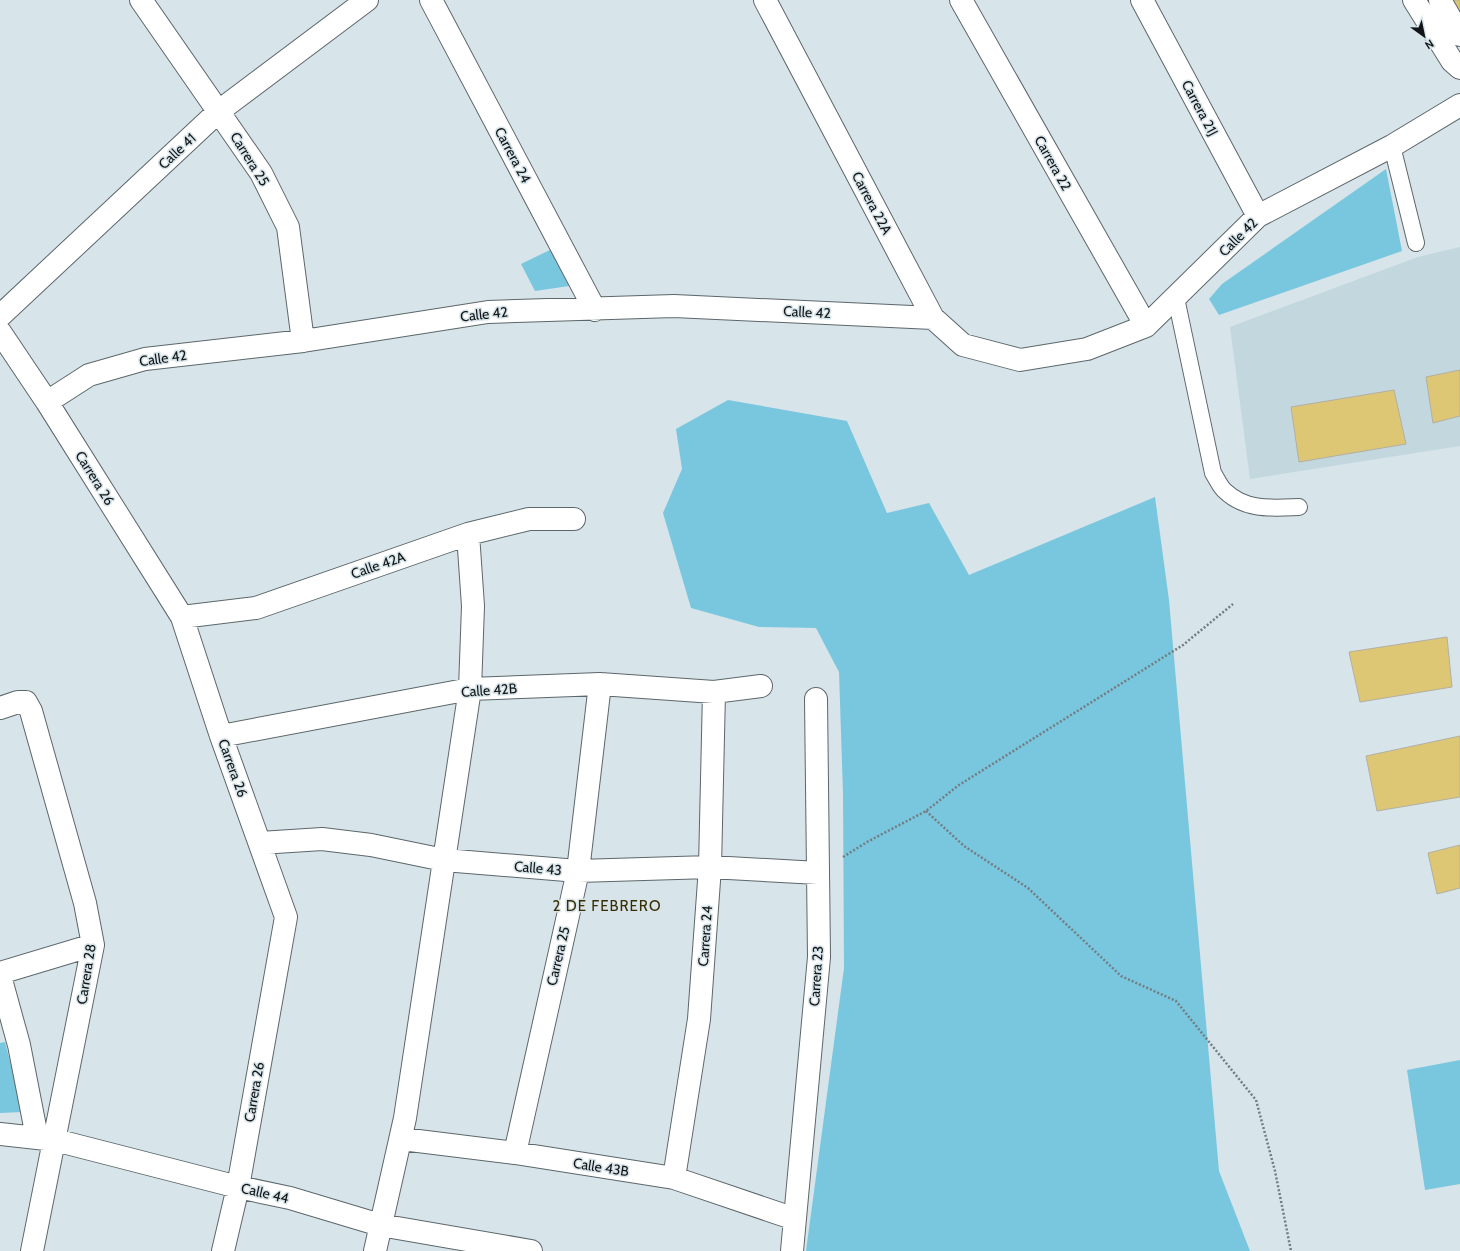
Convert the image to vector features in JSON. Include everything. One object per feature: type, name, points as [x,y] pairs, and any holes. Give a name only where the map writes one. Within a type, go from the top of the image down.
[{"type":"street","name":"Carrera 25","points":[[141,0],[261,173],[288,227],[303,340]]},
{"type":"street","name":"Calle 41","points":[[0,316],[219,111],[367,0]]},
{"type":"street","name":"Carrera 24","points":[[431,0],[595,310]]},
{"type":"street","name":"Carrera 22A","points":[[765,0],[933,318],[963,346],[1020,360]]},
{"type":"street","name":"Carrera 22","points":[[961,0],[1146,326]]},
{"type":"street","name":"Carrera 21J","points":[[1142,0],[1258,216]]},
{"type":"street","points":[[1414,0],[1452,61],[1460,68]]},
{"type":"street","points":[[1440,0],[1460,35]]},
{"type":"street","name":"Calle 42","points":[[1020,360],[1087,349],[1146,326],[1258,216],[1392,146],[1460,105]]},
{"type":"street","name":"Calle 42","points":[[47,402],[89,376],[145,359],[303,340],[488,312],[595,310],[674,306],[933,318]]},
{"type":"street","name":"Carrera 26","points":[[0,332],[47,402],[182,617],[221,736],[286,917],[238,1186],[223,1251]]},
{"type":"street","name":"Calle 42A","points":[[182,617],[256,608],[468,534],[529,519],[574,519]]},
{"type":"street","points":[[375,1251],[380,1225],[402,1139],[470,689],[473,606],[468,534]]},
{"type":"street","name":"Carrera 25","points":[[515,1154],[578,871],[600,684]]},
{"type":"street","name":"Calle 42B","points":[[221,736],[470,689],[600,684],[714,692],[761,686]]},
{"type":"street","name":"Carrera 24","points":[[674,1178],[699,1019],[710,867],[714,692]]},
{"type":"street","name":"Carrera 23","points":[[792,1251],[819,957],[816,699]]},
{"type":"street","name":"Carrera 28","points":[[0,708],[18,702],[26,702],[32,711],[78,880],[93,945],[46,1139],[32,1251]]},
{"type":"street","name":"Calle 43","points":[[260,843],[322,839],[371,845],[444,860],[578,871],[710,867],[818,873]]},
{"type":"street","points":[[46,1139],[0,974],[93,945]]},
{"type":"street","name":"Calle 44","points":[[0,1134],[46,1139],[290,1198],[380,1225],[531,1251]]},
{"type":"street","name":"Calle 43B","points":[[402,1139],[674,1178],[795,1219]]},
{"type":"lane","points":[[1392,146],[1416,243]]},
{"type":"lane","points":[[1176,298],[1213,473],[1225,491],[1247,505],[1258,508],[1299,507]]},
{"type":"path","points":[[818,873],[867,842],[926,811],[959,785],[1183,645],[1233,604]]},
{"type":"path","points":[[926,811],[964,846],[1028,888],[1121,976],[1176,1001],[1256,1100],[1275,1171],[1291,1251]]},
{"type":"shaded area","points":[[1386,169],[1402,251],[1219,315],[1209,299],[1222,284]]},
{"type":"shaded area","points":[[1460,247],[1460,446],[1250,479],[1230,327],[1418,257]]},
{"type":"shaded area","points":[[554,248],[576,285],[535,291],[521,264]]},
{"type":"shaded area","points":[[728,400],[847,421],[887,513],[929,503],[969,575],[1155,497],[1169,600],[1219,1171],[1250,1251],[806,1251],[844,968],[843,794],[839,672],[816,628],[759,627],[691,608],[663,513],[682,469],[676,429]]},
{"type":"shaded area","points":[[5,1042],[23,1112],[0,1113],[0,1043]]},
{"type":"shaded area","points":[[1460,1060],[1460,1184],[1425,1190],[1407,1070]]},
{"type":"building","points":[[1452,0],[1460,0],[1460,13]]},
{"type":"building","points":[[1460,370],[1460,416],[1433,423],[1426,377]]},
{"type":"building","points":[[1394,390],[1406,444],[1299,462],[1291,407]]},
{"type":"building","points":[[1447,637],[1452,687],[1360,702],[1349,652]]},
{"type":"building","points":[[1460,736],[1460,797],[1377,811],[1366,756]]},
{"type":"building","points":[[1460,845],[1460,888],[1437,894],[1428,853]]},
{"type":"district","name":"2 DE FEBRERO","points":[[607,906]]}]
